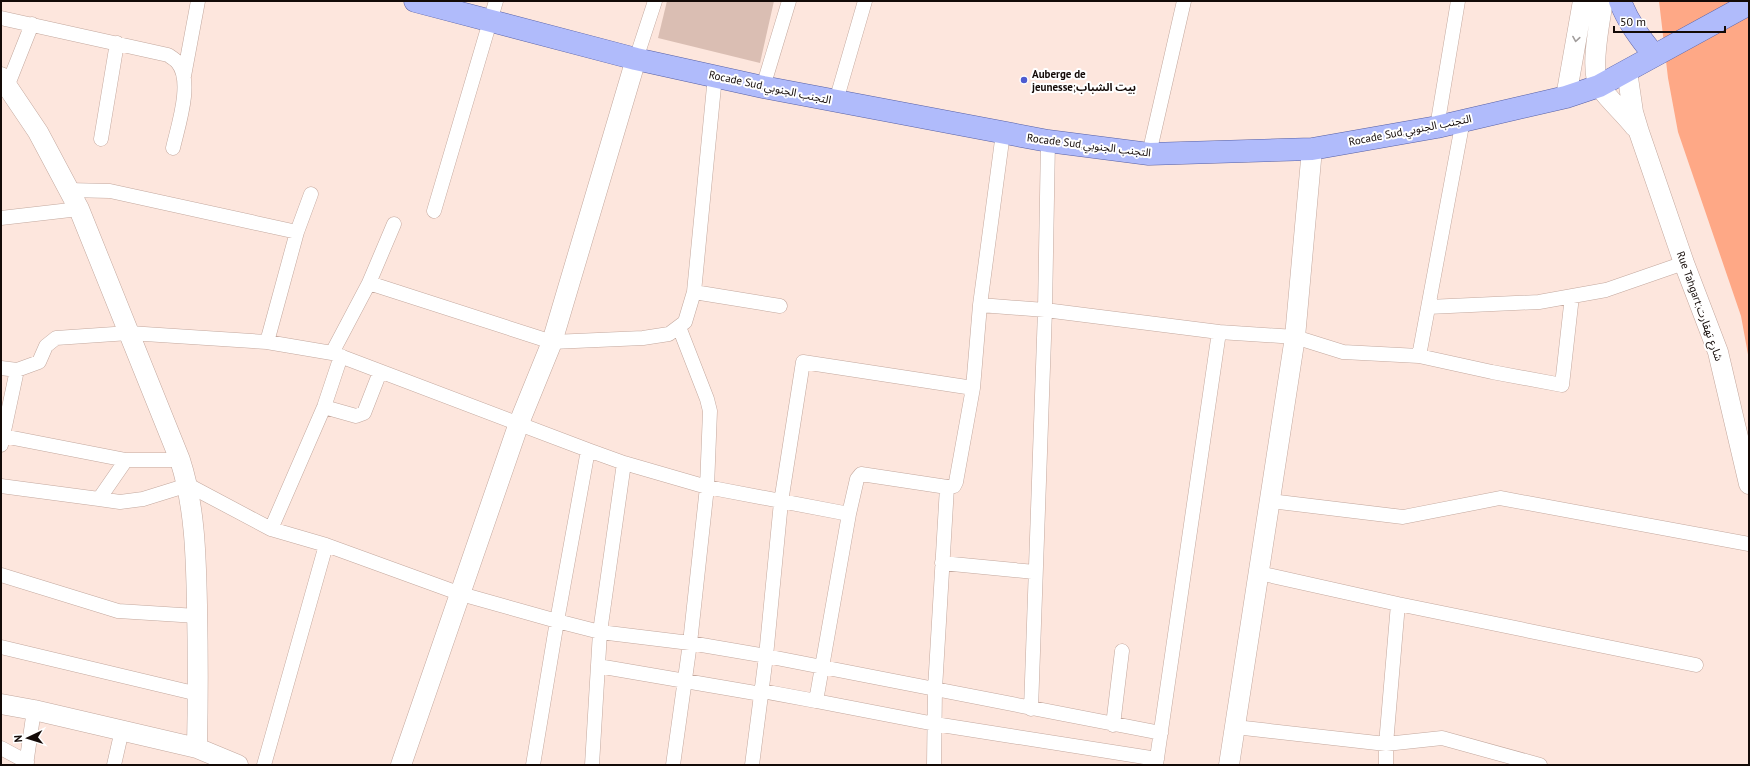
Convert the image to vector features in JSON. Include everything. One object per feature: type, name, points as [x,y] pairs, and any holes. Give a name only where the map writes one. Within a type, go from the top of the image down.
[{"type":"main road","points":[[1620,1],[1624,13],[1638,35],[1656,54]]},
{"type":"main road","name":"Rocade Sud,التجنب الجنوبي","points":[[426,2],[494,11],[636,59],[763,87],[1048,141],[1150,154],[1312,149],[1437,127],[1566,97],[1599,86],[1749,4]]},
{"type":"street","points":[[173,148],[185,91],[184,76],[198,1]]},
{"type":"street","points":[[401,765],[519,423],[552,342],[636,59],[655,1]]},
{"type":"street","points":[[763,87],[789,1]]},
{"type":"street","points":[[836,101],[865,1]]},
{"type":"street","points":[[1150,154],[1184,1]]},
{"type":"street","points":[[1437,127],[1458,1]]},
{"type":"street","points":[[1566,97],[1583,1]]},
{"type":"street","name":"Rue Tahgart;شارع تهقارت","points":[[1603,1],[1595,68],[1599,86],[1639,132]]},
{"type":"street","points":[[434,211],[494,11]]},
{"type":"street","points":[[1,18],[168,55],[178,62],[184,76]]},
{"type":"street","points":[[32,24],[4,82],[38,132],[78,209],[180,460],[188,485],[196,555],[198,694],[197,748]]},
{"type":"street","points":[[101,139],[117,44]]},
{"type":"street","name":"Rue Tahgart;شارع تهقارت","points":[[1627,71],[1633,112],[1639,132],[1684,263],[1718,352],[1749,484]]},
{"type":"street","points":[[369,283],[552,342],[643,338],[670,334],[685,322],[694,292],[715,76]]},
{"type":"street","points":[[1419,356],[1464,120]]},
{"type":"street","points":[[816,701],[849,514],[857,478],[862,474],[947,487],[954,486],[956,482],[973,388],[980,305],[1004,133]]},
{"type":"street","points":[[1031,709],[1045,310],[1048,141]]},
{"type":"street","points":[[1229,765],[1294,337],[1312,149]]},
{"type":"street","points":[[68,190],[110,191],[298,232]]},
{"type":"street","points":[[267,342],[298,232],[311,194]]},
{"type":"street","points":[[1,218],[78,209]]},
{"type":"street","points":[[271,529],[324,407],[336,355],[394,224]]},
{"type":"street","points":[[1428,307],[1539,302],[1606,290],[1684,263]]},
{"type":"street","points":[[694,292],[780,306]]},
{"type":"street","points":[[980,305],[1045,310],[1219,332],[1294,337],[1343,352],[1419,356],[1562,385],[1572,296]]},
{"type":"street","points":[[673,765],[690,643],[707,487],[710,412],[707,399],[679,327]]},
{"type":"street","points":[[598,666],[816,701],[935,724],[1156,762],[1219,332]]},
{"type":"street","points":[[1,368],[17,370],[39,362],[46,346],[56,338],[129,333],[267,342],[336,355],[624,463],[707,487],[849,514]]},
{"type":"street","points":[[752,765],[766,656],[781,502],[803,362],[973,388]]},
{"type":"street","points":[[17,370],[2,440],[126,460],[180,460]]},
{"type":"street","points":[[324,407],[356,416],[364,413],[380,372]]},
{"type":"street","points":[[533,765],[588,450]]},
{"type":"street","points":[[98,499],[126,460]]},
{"type":"street","points":[[592,765],[600,632],[624,463]]},
{"type":"street","points":[[1,486],[120,502],[143,499],[188,485],[271,529],[326,545],[461,594],[600,632],[690,643],[766,656],[1113,725],[1161,733]]},
{"type":"street","points":[[934,765],[936,690],[947,487]]},
{"type":"street","points":[[1270,501],[1403,517],[1500,498],[1749,544]]},
{"type":"street","points":[[264,765],[326,545]]},
{"type":"street","points":[[942,562],[1035,572]]},
{"type":"street","points":[[1258,573],[1398,604],[1696,664]]},
{"type":"street","points":[[1,575],[118,611],[197,616]]},
{"type":"street","points":[[1386,765],[1386,744],[1398,604]]},
{"type":"street","points":[[1,647],[198,694]]},
{"type":"street","points":[[1113,725],[1122,651]]},
{"type":"street","points":[[1,704],[34,710],[197,748],[231,764]]},
{"type":"street","points":[[1,748],[27,763],[34,710]]},
{"type":"street","points":[[1235,727],[1386,744],[1442,738],[1540,765]]},
{"type":"street","points":[[114,765],[122,730]]},
{"type":"shaded area","points":[[1659,1],[1749,1],[1749,360],[1741,316],[1678,132],[1668,78]]},
{"type":"building","points":[[667,1],[774,1],[760,63],[658,38]]},
{"type":"place","name":"Auberge de jeunesse;بيت الشباب","points":[[1024,80]]}]
